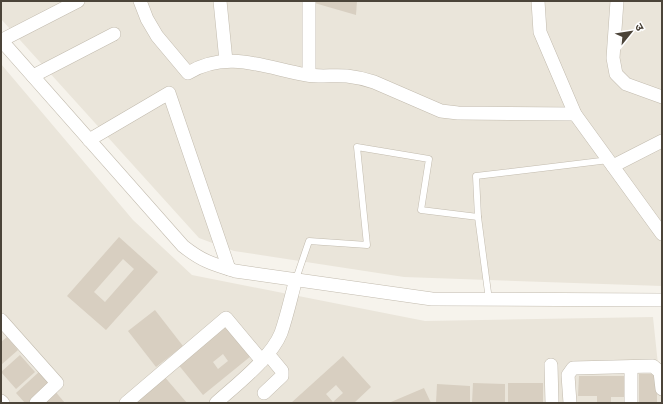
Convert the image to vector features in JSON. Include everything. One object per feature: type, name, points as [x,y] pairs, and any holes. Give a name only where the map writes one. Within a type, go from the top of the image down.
[{"type":"street","points":[[78,1],[1,40],[183,246],[196,256],[211,264],[229,269],[432,299],[662,300]]},
{"type":"street","points":[[140,1],[147,19],[157,36],[188,73],[206,64],[226,61],[243,61],[309,75],[348,76],[362,78],[441,111],[458,113],[574,114]]},
{"type":"street","points":[[220,1],[226,61]]},
{"type":"street","points":[[309,1],[309,75]]},
{"type":"street","points":[[538,1],[540,32],[574,114],[662,234]]},
{"type":"street","points":[[617,1],[613,58],[616,74],[626,84],[662,97]]},
{"type":"street","points":[[33,76],[114,34]]},
{"type":"street","points":[[89,140],[169,93],[229,269]]},
{"type":"street","points":[[611,163],[662,141]]},
{"type":"street","points":[[216,403],[254,370],[265,357],[280,334],[296,279]]},
{"type":"street","points":[[126,403],[226,318],[265,357],[282,371],[282,376],[264,393]]},
{"type":"street","points":[[1,320],[57,383],[36,403]]},
{"type":"street","points":[[551,365],[552,403]]},
{"type":"street","points":[[570,403],[568,375],[573,368],[654,366],[660,372],[662,389]]},
{"type":"street","points":[[631,367],[631,403]]},
{"type":"lane","points":[[296,279],[309,241],[367,245],[356,147],[429,159],[421,210],[478,217]]},
{"type":"lane","points":[[489,300],[478,217],[476,176],[611,163]]},
{"type":"shaded area","points":[[1,1],[662,1],[662,286],[404,277],[234,251],[199,238],[1,19]]},
{"type":"shaded area","points":[[1,64],[133,220],[192,275],[425,321],[653,317],[662,403],[1,403]]},
{"type":"building","points":[[357,1],[356,15],[311,2]]},
{"type":"building","points":[[119,237],[158,272],[106,330],[67,296]],"holes":[[[123,259],[134,269],[105,302],[94,292]]]},
{"type":"building","points":[[155,310],[183,346],[156,367],[128,331]]},
{"type":"building","points":[[225,324],[251,356],[203,395],[177,363]],"holes":[[[223,354],[228,361],[218,369],[213,362]]]},
{"type":"building","points":[[7,337],[18,350],[1,365],[1,342]]},
{"type":"building","points":[[20,355],[35,372],[16,389],[1,372]]},
{"type":"building","points":[[343,356],[371,387],[354,403],[291,403]],"holes":[[[336,385],[343,393],[333,402],[326,394]]]},
{"type":"building","points":[[40,371],[52,385],[31,403],[25,403],[16,393]]},
{"type":"building","points":[[639,374],[657,374],[657,403],[639,403]]},
{"type":"building","points":[[163,375],[187,403],[132,403]]},
{"type":"building","points":[[579,376],[627,376],[627,397],[611,397],[611,403],[597,403],[597,396],[578,396]]},
{"type":"building","points":[[473,383],[505,384],[505,403],[472,403]]},
{"type":"building","points":[[508,383],[543,383],[543,403],[508,403]]},
{"type":"building","points":[[437,384],[470,386],[470,403],[436,403]]},
{"type":"building","points":[[424,388],[431,403],[391,402]]},
{"type":"building","points":[[54,390],[65,403],[40,403]]}]
